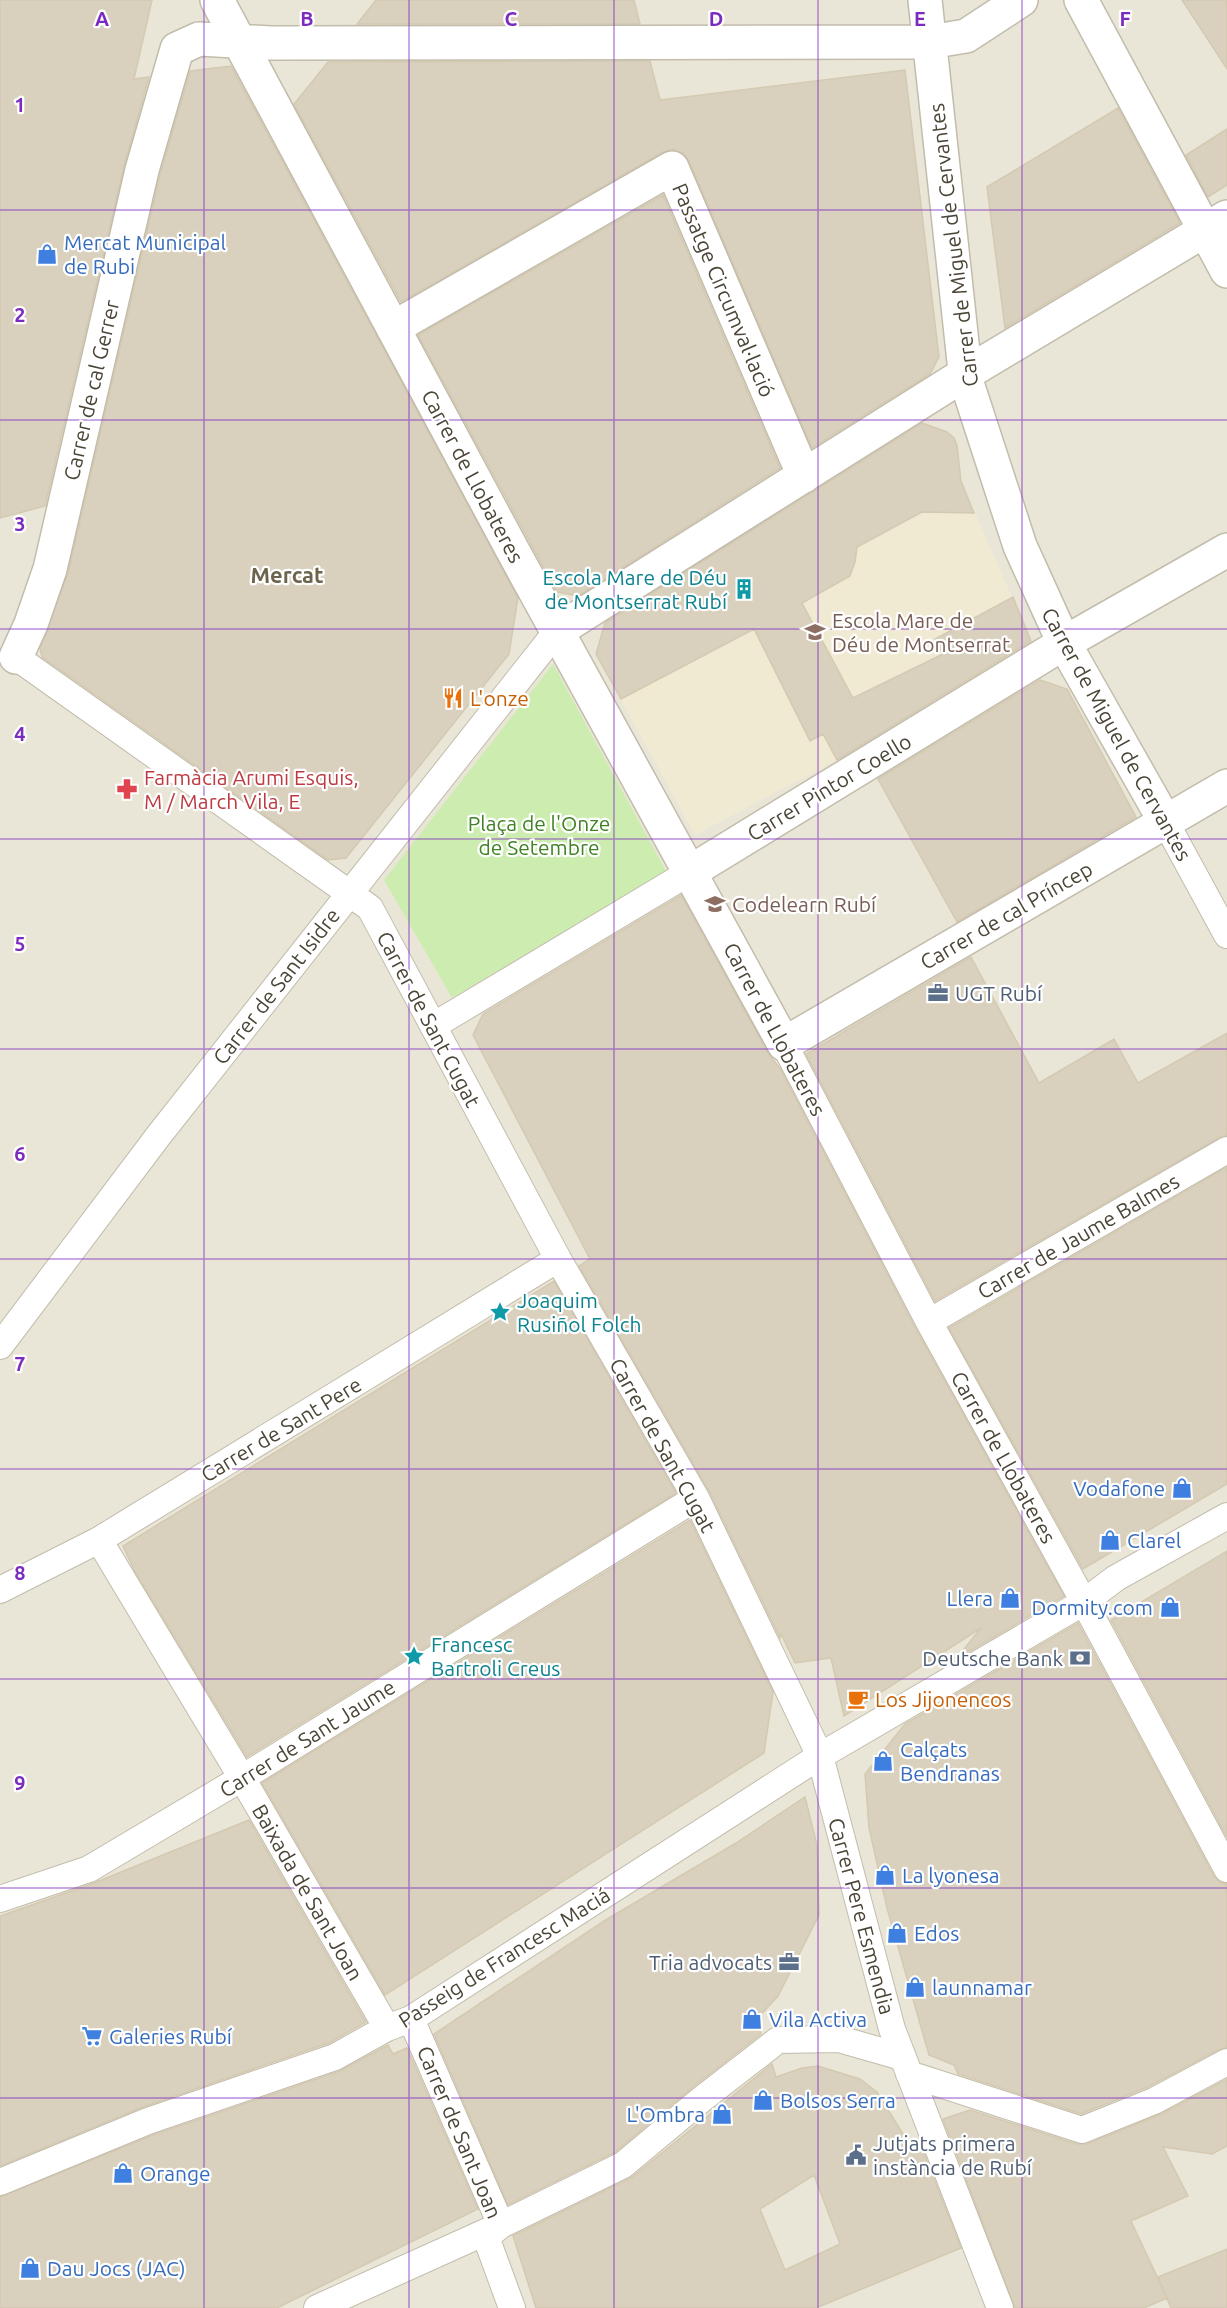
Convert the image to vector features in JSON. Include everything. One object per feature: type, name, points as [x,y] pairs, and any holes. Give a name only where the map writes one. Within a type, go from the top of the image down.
[{"type":"street","name":"Carrer de Llobateres","points":[[217,0],[557,631],[784,1044],[930,1322],[1227,1869]]},
{"type":"street","name":"Carrer de Miguel de Cervantes","points":[[925,0],[966,380],[1020,546],[1064,643],[1227,935]]},
{"type":"street","name":"Carrer de cal Gerrer","points":[[5,654],[31,624],[50,569],[142,170],[177,49],[199,39],[239,41],[929,42],[966,36],[1021,0]]},
{"type":"street","points":[[1081,0],[1216,224],[1227,271]]},
{"type":"street","name":"Passatge Circumval·lació","points":[[393,328],[672,168],[804,476]]},
{"type":"street","points":[[557,631],[965,374],[1216,224]]},
{"type":"street","name":"Carrer Pintor Coello","points":[[433,1026],[1064,643],[1227,550]]},
{"type":"street","name":"Carrer de Sant Isidre","points":[[0,1346],[159,1135],[557,631]]},
{"type":"street","name":"Carrer de Sant Cugat","points":[[5,654],[370,908],[558,1259],[696,1498],[820,1756]]},
{"type":"street","name":"Carrer de cal Príncep","points":[[784,1044],[1227,786]]},
{"type":"street","name":"Carrer de Jaume Balmes","points":[[930,1322],[1227,1150]]},
{"type":"street","name":"Carrer de Sant Pere","points":[[0,1590],[99,1540],[558,1259]]},
{"type":"street","name":"Carrer de Sant Jaume","points":[[0,1899],[89,1869],[242,1778],[696,1498]]},
{"type":"street","name":"Passeig de Francesc Maciá","points":[[0,2182],[148,2121],[335,2057],[387,2028],[411,2019],[820,1756],[1084,1602],[1116,1578],[1227,1516]]},
{"type":"street","name":"Baixada de Sant Joan","points":[[99,1540],[242,1778],[387,2028]]},
{"type":"street","name":"Carrer Pere Esmendia","points":[[820,1756],[892,2029],[1000,2308]]},
{"type":"street","name":"Carrer de Sant Joan","points":[[411,2019],[501,2225],[486,2237],[512,2308]]},
{"type":"street","points":[[317,2308],[501,2225],[623,2165],[778,2040],[839,2039],[1082,2130],[1154,2101],[1227,2062]]},
{"type":"shaded area","points":[[0,0],[1227,0],[1227,2308],[0,2308]]},
{"type":"shaded area","name":"Escola Mare de Déu de Montserrat","points":[[938,428],[954,438],[961,481],[1032,643],[837,760],[695,835],[596,654],[606,621],[925,429]]},
{"type":"green space","name":"Plaça de l'Onze de Setembre","points":[[553,664],[666,871],[452,998],[384,880]]},
{"type":"building","name":"Mercat Municipal de Rubi","points":[[0,0],[152,0],[134,79],[149,77],[124,166],[45,506],[0,518]]},
{"type":"building","points":[[376,0],[634,0],[640,24],[357,24]]},
{"type":"building","points":[[1182,0],[1227,0],[1227,69]]},
{"type":"building","points":[[650,61],[660,100],[905,70],[939,357],[930,374],[812,448],[689,161],[683,153],[673,149],[663,152],[401,302],[294,104],[328,62]]},
{"type":"building","points":[[231,66],[518,598],[509,654],[346,858],[328,860],[42,657],[40,648],[68,573],[160,175],[190,71]]},
{"type":"building","points":[[1118,108],[1180,223],[1005,328],[987,187]]},
{"type":"building","points":[[1227,129],[1227,185],[1208,197],[1186,155]]},
{"type":"building","points":[[663,195],[780,468],[578,596],[557,592],[418,335]]},
{"type":"building","name":"Escola Mare de Déu de Montserrat Rubí","points":[[922,423],[947,432],[954,438],[957,445],[961,481],[974,513],[922,512],[857,547],[850,576],[802,603],[853,698],[943,654],[935,639],[1013,597],[1031,641],[837,760],[823,734],[810,741],[754,629],[621,699],[596,654],[605,623]]},
{"type":"building","points":[[1040,680],[1067,689],[1136,817],[957,922],[878,779]]},
{"type":"building","points":[[681,895],[768,1053],[781,1070],[916,1329],[1064,1596],[956,1659],[981,1628],[844,1716],[831,1658],[795,1663],[781,1634],[780,1638],[709,1491],[579,1266],[590,1259],[473,1035],[483,1014]]},
{"type":"building","points":[[971,957],[1039,1083],[1114,1039],[1138,1083],[1227,1033],[1227,1135],[935,1301],[806,1054]]},
{"type":"building","points":[[1227,1167],[1227,1484],[1083,1569],[949,1328]]},
{"type":"building","points":[[554,1281],[676,1493],[247,1757],[134,1570],[123,1546]]},
{"type":"building","points":[[690,1520],[773,1692],[764,1753],[385,1995],[262,1783]]},
{"type":"building","points":[[1227,1551],[1227,1837],[1111,1620]]},
{"type":"building","points":[[1078,1623],[1214,1876],[1220,1882],[1227,1884],[1227,2047],[1148,2087],[1081,2114],[958,2074],[954,2065],[929,2055],[887,1908],[869,1828],[865,1774],[905,1724]]},
{"type":"building","points":[[805,1797],[817,1845],[819,1915],[778,1996],[756,2020],[761,2034],[615,2152],[508,2205],[434,2034],[604,1921],[736,1843]]},
{"type":"building","points":[[249,1820],[366,2022],[329,2043],[143,2107],[0,2166],[0,1916],[94,1883]]},
{"type":"building","points":[[388,2045],[393,2054],[407,2048],[478,2209],[277,2308],[0,2308],[0,2197],[153,2135],[340,2071]]},
{"type":"building","points":[[772,2064],[776,2077],[802,2068],[818,2066],[860,2079],[877,2092],[913,2150],[920,2143],[961,2248],[816,2308],[536,2308],[513,2236],[632,2177]],"holes":[[[814,2175],[840,2244],[785,2270],[760,2209]]]},
{"type":"building","points":[[1227,2079],[1227,2146],[1212,2154],[1163,2147],[1188,2196],[1131,2221],[1167,2298],[1144,2308],[1015,2308],[943,2119],[970,2110],[1077,2144],[1087,2144],[1161,2114]]},
{"type":"building","points":[[1227,2249],[1227,2308],[1171,2308],[1158,2277]]},
{"type":"place","name":"Mercat Municipal de Rubi","points":[[47,254]]},
{"type":"place","name":"Escola Mare de Déu de Montserrat Rubí","points":[[744,589]]},
{"type":"place","name":"Escola Mare de Déu de Montserrat","points":[[815,632]]},
{"type":"place","name":"L'onze","points":[[453,698]]},
{"type":"place","name":"Farmàcia Arumi Esquis, M / March Vila, E","points":[[127,789]]},
{"type":"place","name":"Codelearn Rubí","points":[[715,904]]},
{"type":"place","name":"UGT Rubí","points":[[938,993]]},
{"type":"place","name":"Joaquim Rusiñol Folch","points":[[500,1312]]},
{"type":"place","name":"Vodafone","points":[[1182,1488]]},
{"type":"place","name":"Clarel","points":[[1110,1540]]},
{"type":"place","name":"Llera","points":[[1010,1598]]},
{"type":"place","name":"Dormity.com","points":[[1170,1607]]},
{"type":"place","name":"Francesc Bartroli Creus","points":[[414,1656]]},
{"type":"place","name":"Deutsche Bank","points":[[1080,1658]]},
{"type":"place","name":"Los Jijonencos","points":[[858,1699]]},
{"type":"place","name":"Calçats Bendranas","points":[[883,1761]]},
{"type":"place","name":"La lyonesa","points":[[885,1875]]},
{"type":"place","name":"Edos","points":[[897,1933]]},
{"type":"place","name":"Tria advocats","points":[[789,1962]]},
{"type":"place","name":"launnamar","points":[[915,1987]]},
{"type":"place","name":"Vila Activa","points":[[752,2019]]},
{"type":"place","name":"Galeries Rubí","points":[[92,2036]]},
{"type":"place","name":"Bolsos Serra","points":[[763,2100]]},
{"type":"place","name":"L'Ombra","points":[[722,2114]]},
{"type":"place","name":"Jutjats primera instància de Rubí","points":[[856,2155]]},
{"type":"place","name":"Orange","points":[[123,2173]]},
{"type":"place","name":"Dau Jocs (JAC)","points":[[30,2268]]},
{"type":"district","name":"Mercat","points":[[287,574]]}]
